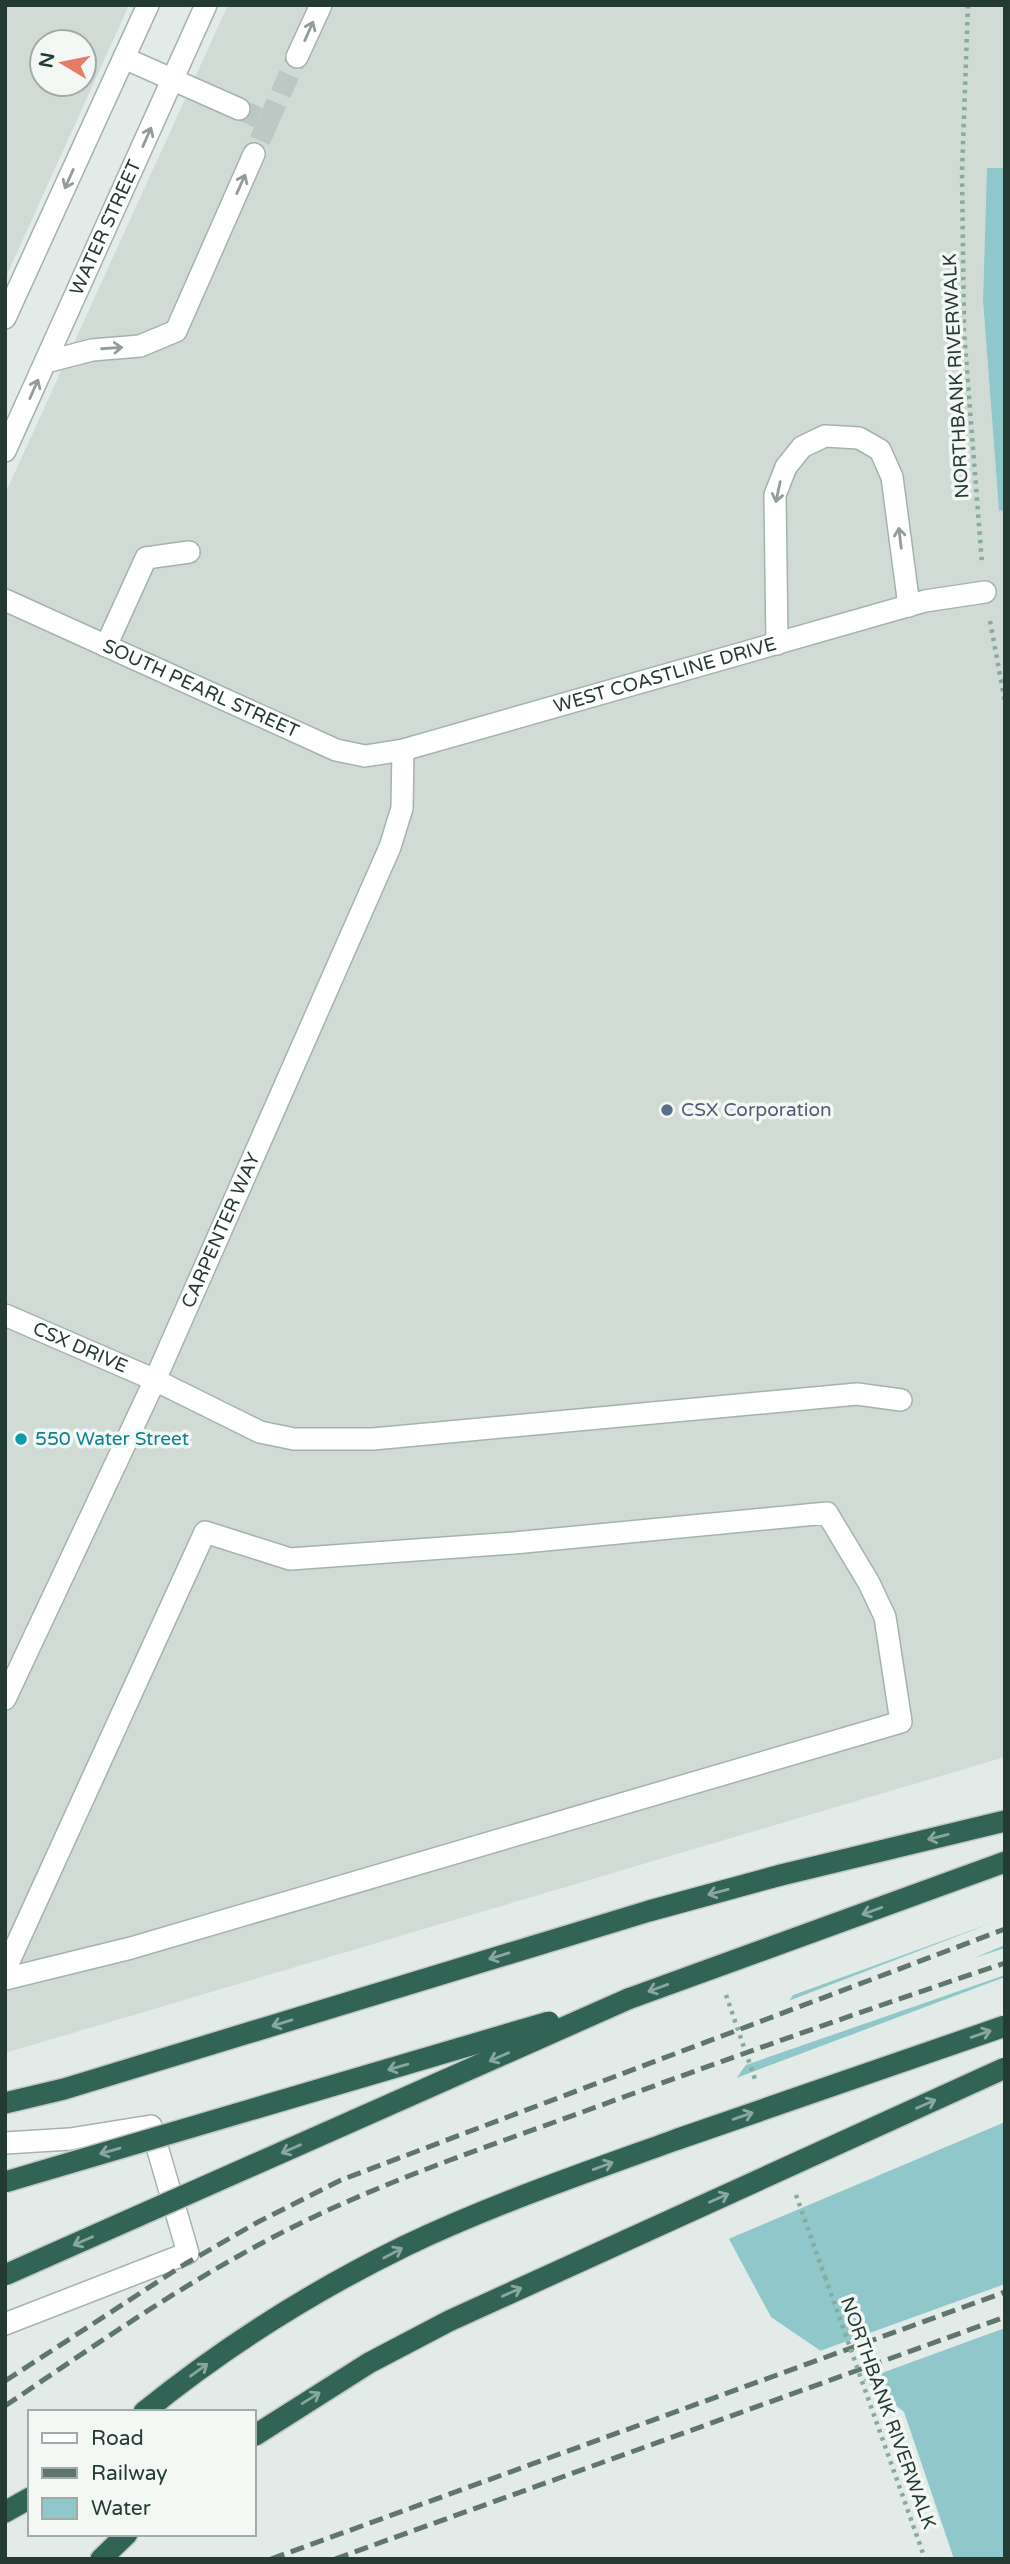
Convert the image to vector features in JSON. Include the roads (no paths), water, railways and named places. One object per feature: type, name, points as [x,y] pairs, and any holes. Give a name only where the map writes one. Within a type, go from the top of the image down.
[{"type":"highway","points":[[5,2104],[64,2089],[649,1911],[781,1875],[1005,1821]]},
{"type":"highway","points":[[5,2182],[628,1999],[1005,1862]]},
{"type":"highway","points":[[5,2276],[628,1999]]},
{"type":"highway","points":[[147,2410],[226,2350],[285,2312],[405,2246],[532,2192],[678,2138],[1005,2026]]},
{"type":"highway","points":[[256,2434],[369,2363],[449,2321],[1005,2068]]},
{"type":"highway","points":[[5,2512],[28,2499]]},
{"type":"highway","points":[[101,2559],[125,2536]]},
{"type":"street","points":[[5,318],[148,5]]},
{"type":"street","name":"WATER STREET","points":[[5,451],[206,5]]},
{"type":"street","points":[[298,57],[321,5]]},
{"type":"street","points":[[124,58],[239,108]]},
{"type":"street","points":[[46,362],[92,350],[141,346],[176,331],[254,154]]},
{"type":"street","points":[[777,644],[775,495],[786,467],[802,447],[825,436],[859,438],[880,450],[892,477],[917,604]]},
{"type":"street","points":[[106,646],[146,558],[189,552]]},
{"type":"street","name":"WEST COASTLINE DRIVE","points":[[403,750],[917,604],[985,592]]},
{"type":"street","name":"SOUTH PEARL STREET","points":[[5,600],[335,750],[365,756],[403,750]]},
{"type":"street","name":"CARPENTER WAY","points":[[5,1699],[155,1380],[390,847],[402,808],[403,750]]},
{"type":"street","name":"CSX DRIVE","points":[[5,1315],[155,1380],[260,1432],[294,1439],[373,1439],[857,1394],[901,1399]]},
{"type":"street","points":[[5,1969],[205,1532],[290,1559],[514,1543],[827,1513],[869,1583],[885,1616],[901,1722],[144,1944],[5,1979]]},
{"type":"street","points":[[5,2143],[70,2140],[151,2126],[188,2253],[5,2324]]},
{"type":"water","points":[[987,168],[1005,168],[1005,510],[999,511],[983,300]]},
{"type":"water","points":[[1005,1894],[1005,2559],[954,2559],[904,2412],[878,2390],[771,2317],[729,2239],[721,2163],[732,2085],[802,1982]]},
{"type":"tunnel","points":[[268,122],[297,57]]},
{"type":"tunnel","points":[[239,109],[268,122],[254,154]]},
{"type":"railway","points":[[5,2381],[185,2264],[258,2222],[341,2180],[1005,1929]]},
{"type":"railway","points":[[5,2406],[187,2286],[262,2243],[336,2207],[479,2149],[1005,1963]]},
{"type":"railway","points":[[271,2559],[1005,2292]]},
{"type":"railway","points":[[335,2559],[1005,2317]]},
{"type":"place","name":"CSX Corporation","points":[[667,1110]]},
{"type":"place","name":"550 Water Street","points":[[21,1439]]}]
